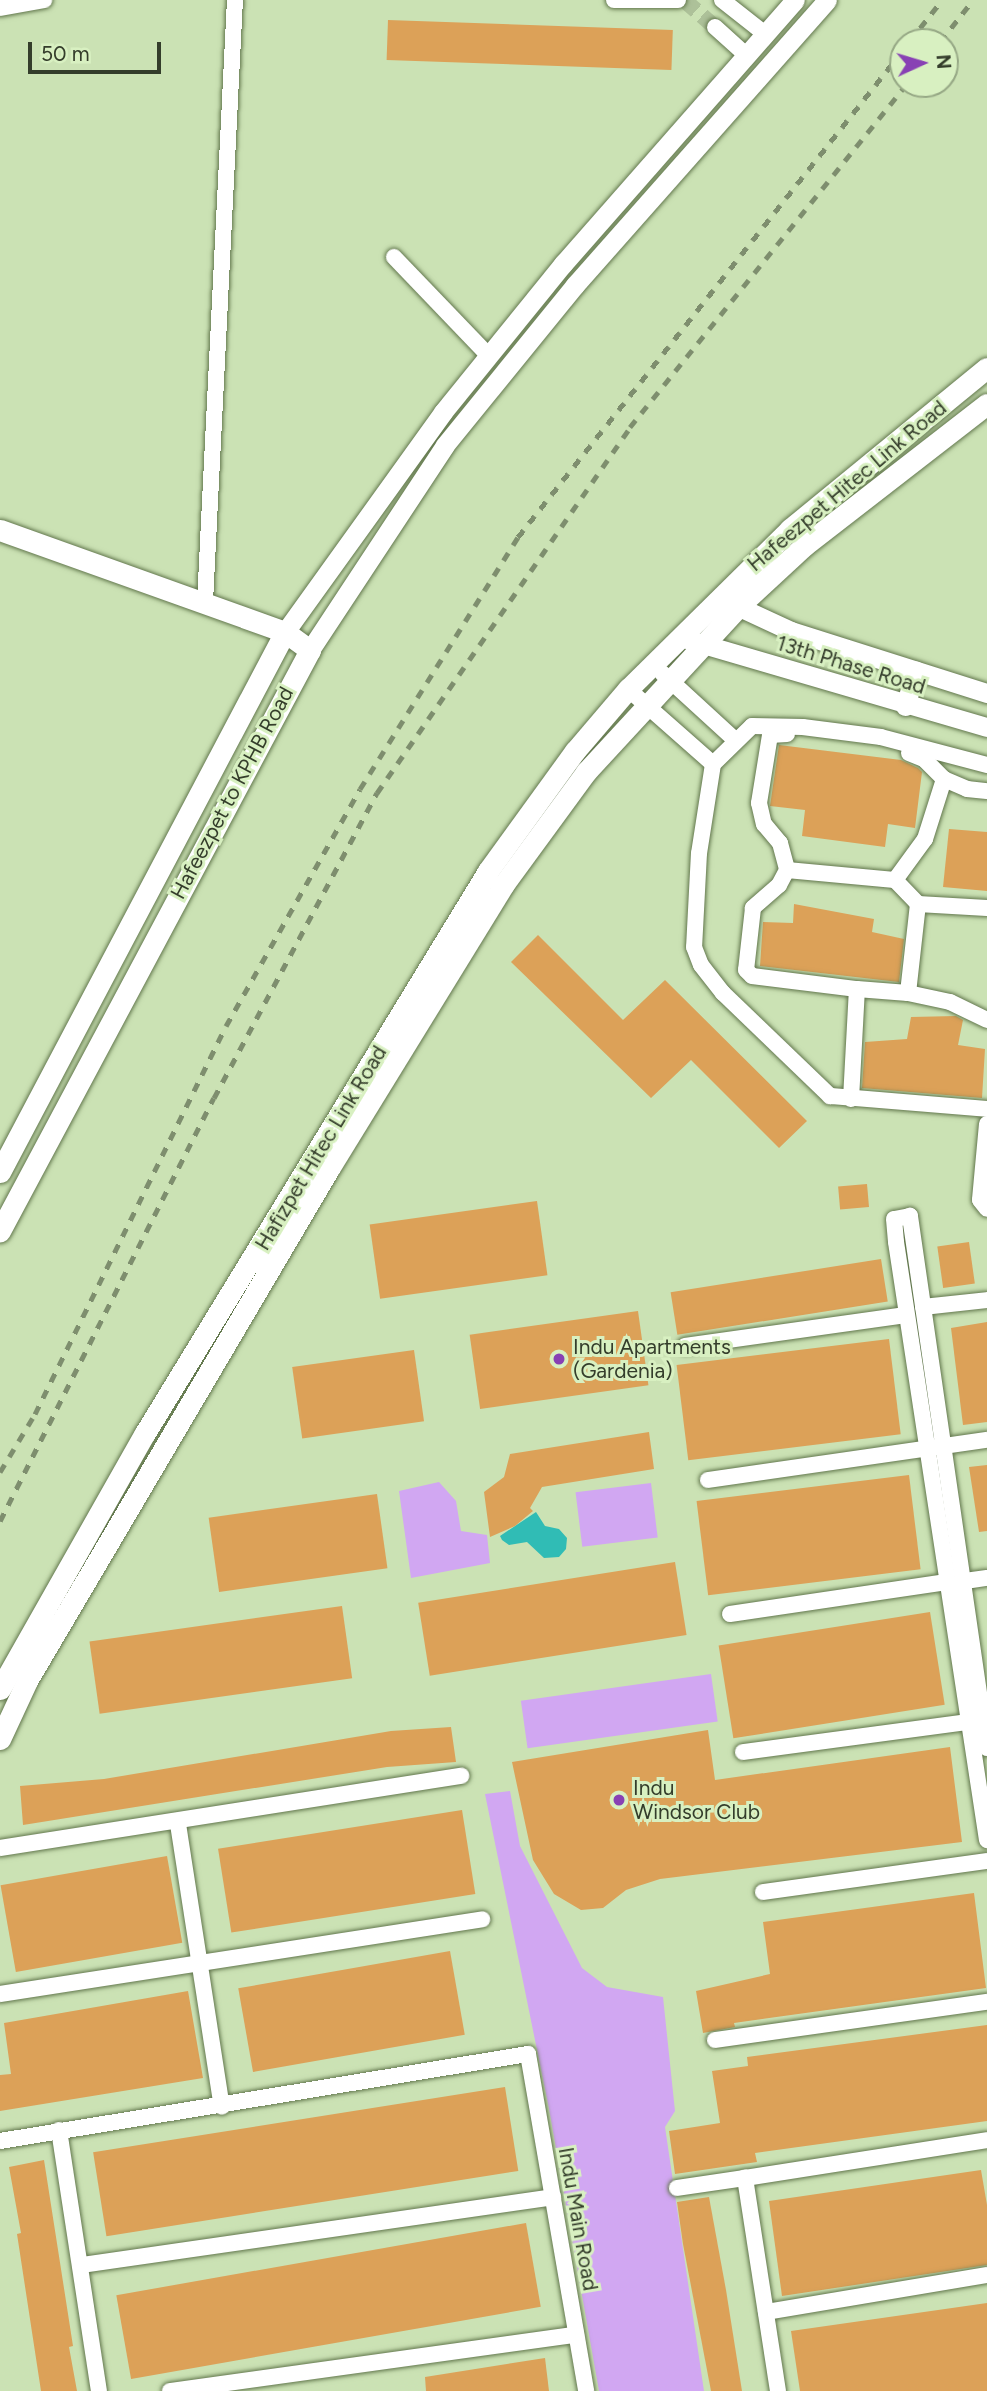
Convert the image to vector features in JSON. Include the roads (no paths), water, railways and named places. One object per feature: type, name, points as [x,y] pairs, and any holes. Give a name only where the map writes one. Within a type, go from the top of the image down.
[{"type":"main road","name":"Hafeezpet Hitec Link Road","points":[[728,602],[790,529],[987,368]]},
{"type":"main road","name":"Hafeezpet Hitec Link Road","points":[[681,636],[805,545],[987,404]]},
{"type":"main road","points":[[790,529],[805,545]]},
{"type":"main road","points":[[0,530],[285,632],[310,650]]},
{"type":"main road","points":[[0,1739],[28,1679],[202,1380],[503,884],[586,772],[703,644],[728,602]]},
{"type":"main road","points":[[0,1171],[285,632]]},
{"type":"main road","name":"Hafizpet Hitec Link Road","points":[[0,1689],[145,1433],[488,871],[575,751],[628,689],[681,636]]},
{"type":"main road","name":"Hafeezpet to KPHB Road","points":[[0,1231],[310,650]]},
{"type":"street","points":[[0,8],[44,0]]},
{"type":"street","points":[[205,602],[235,0]]},
{"type":"street","points":[[614,0],[678,0]]},
{"type":"street","points":[[722,0],[765,34]]},
{"type":"street","points":[[285,632],[443,412],[562,264],[795,0]]},
{"type":"street","points":[[310,650],[445,445],[575,285],[827,0]]},
{"type":"street","points":[[715,27],[746,55]]},
{"type":"street","points":[[394,257],[489,356]]},
{"type":"street","name":"13th Phase Road","points":[[728,602],[790,631],[987,693]]},
{"type":"street","name":"13th Phase Road","points":[[681,636],[905,706],[987,727]]},
{"type":"street","points":[[652,664],[735,740]]},
{"type":"street","points":[[905,706],[916,671]]},
{"type":"street","points":[[628,689],[713,764]]},
{"type":"street","points":[[987,765],[881,737],[803,727],[752,726],[713,764],[699,853],[694,947],[701,965],[723,993],[830,1096],[987,1109]]},
{"type":"street","points":[[987,790],[967,789],[944,779],[918,755],[771,735],[759,803],[764,824],[780,843],[787,870],[779,884],[753,908],[747,973],[857,989],[908,993],[950,1002],[987,1020]]},
{"type":"street","points":[[895,880],[925,839],[944,779]]},
{"type":"street","points":[[787,870],[895,880],[918,904],[987,908]]},
{"type":"street","points":[[908,993],[918,904]]},
{"type":"street","points":[[851,1099],[857,989]]},
{"type":"street","points":[[987,1124],[980,1200],[987,1209]]},
{"type":"street","points":[[987,1748],[979,1721],[947,1582],[906,1315],[894,1219],[910,1216],[965,1581],[979,1721],[987,1840]]},
{"type":"street","points":[[923,1307],[987,1300]]},
{"type":"street","points":[[685,1346],[906,1315]]},
{"type":"street","points":[[708,1480],[987,1440]]},
{"type":"street","points":[[965,1581],[987,1578]]},
{"type":"street","points":[[730,1614],[947,1582]]},
{"type":"street","points":[[743,1752],[979,1721]]},
{"type":"street","points":[[0,1848],[178,1824],[461,1776]]},
{"type":"street","points":[[0,2141],[222,2107],[178,1824]]},
{"type":"street","points":[[763,1892],[987,1861]]},
{"type":"street","points":[[0,1994],[482,1919]]},
{"type":"street","points":[[715,2040],[987,2002]]},
{"type":"street","name":"Indu Main Road","points":[[222,2107],[528,2054],[586,2391]]},
{"type":"street","points":[[59,2130],[82,2265],[99,2391]]},
{"type":"street","points":[[677,2188],[987,2140]]},
{"type":"street","points":[[745,2178],[778,2391]]},
{"type":"street","points":[[82,2265],[553,2197]]},
{"type":"street","points":[[766,2312],[987,2275]]},
{"type":"street","points":[[170,2391],[576,2335]]},
{"type":"water","points":[[536,1512],[545,1526],[559,1529],[567,1538],[566,1549],[559,1557],[544,1558],[527,1542],[509,1545],[502,1540],[500,1536]]},
{"type":"tunnel","points":[[684,0],[715,27]]},
{"type":"railway","points":[[920,28],[942,0]]},
{"type":"railway","points":[[951,28],[973,0]]},
{"type":"railway","points":[[0,1472],[35,1414],[226,1026],[360,789],[518,537],[889,68]]},
{"type":"railway","points":[[0,1521],[214,1098],[377,793],[630,427],[896,98]]},
{"type":"place","name":"Indu Apartments (Gardenia)","points":[[559,1359]]},
{"type":"place","name":"Indu Windsor Club","points":[[619,1800]]}]
